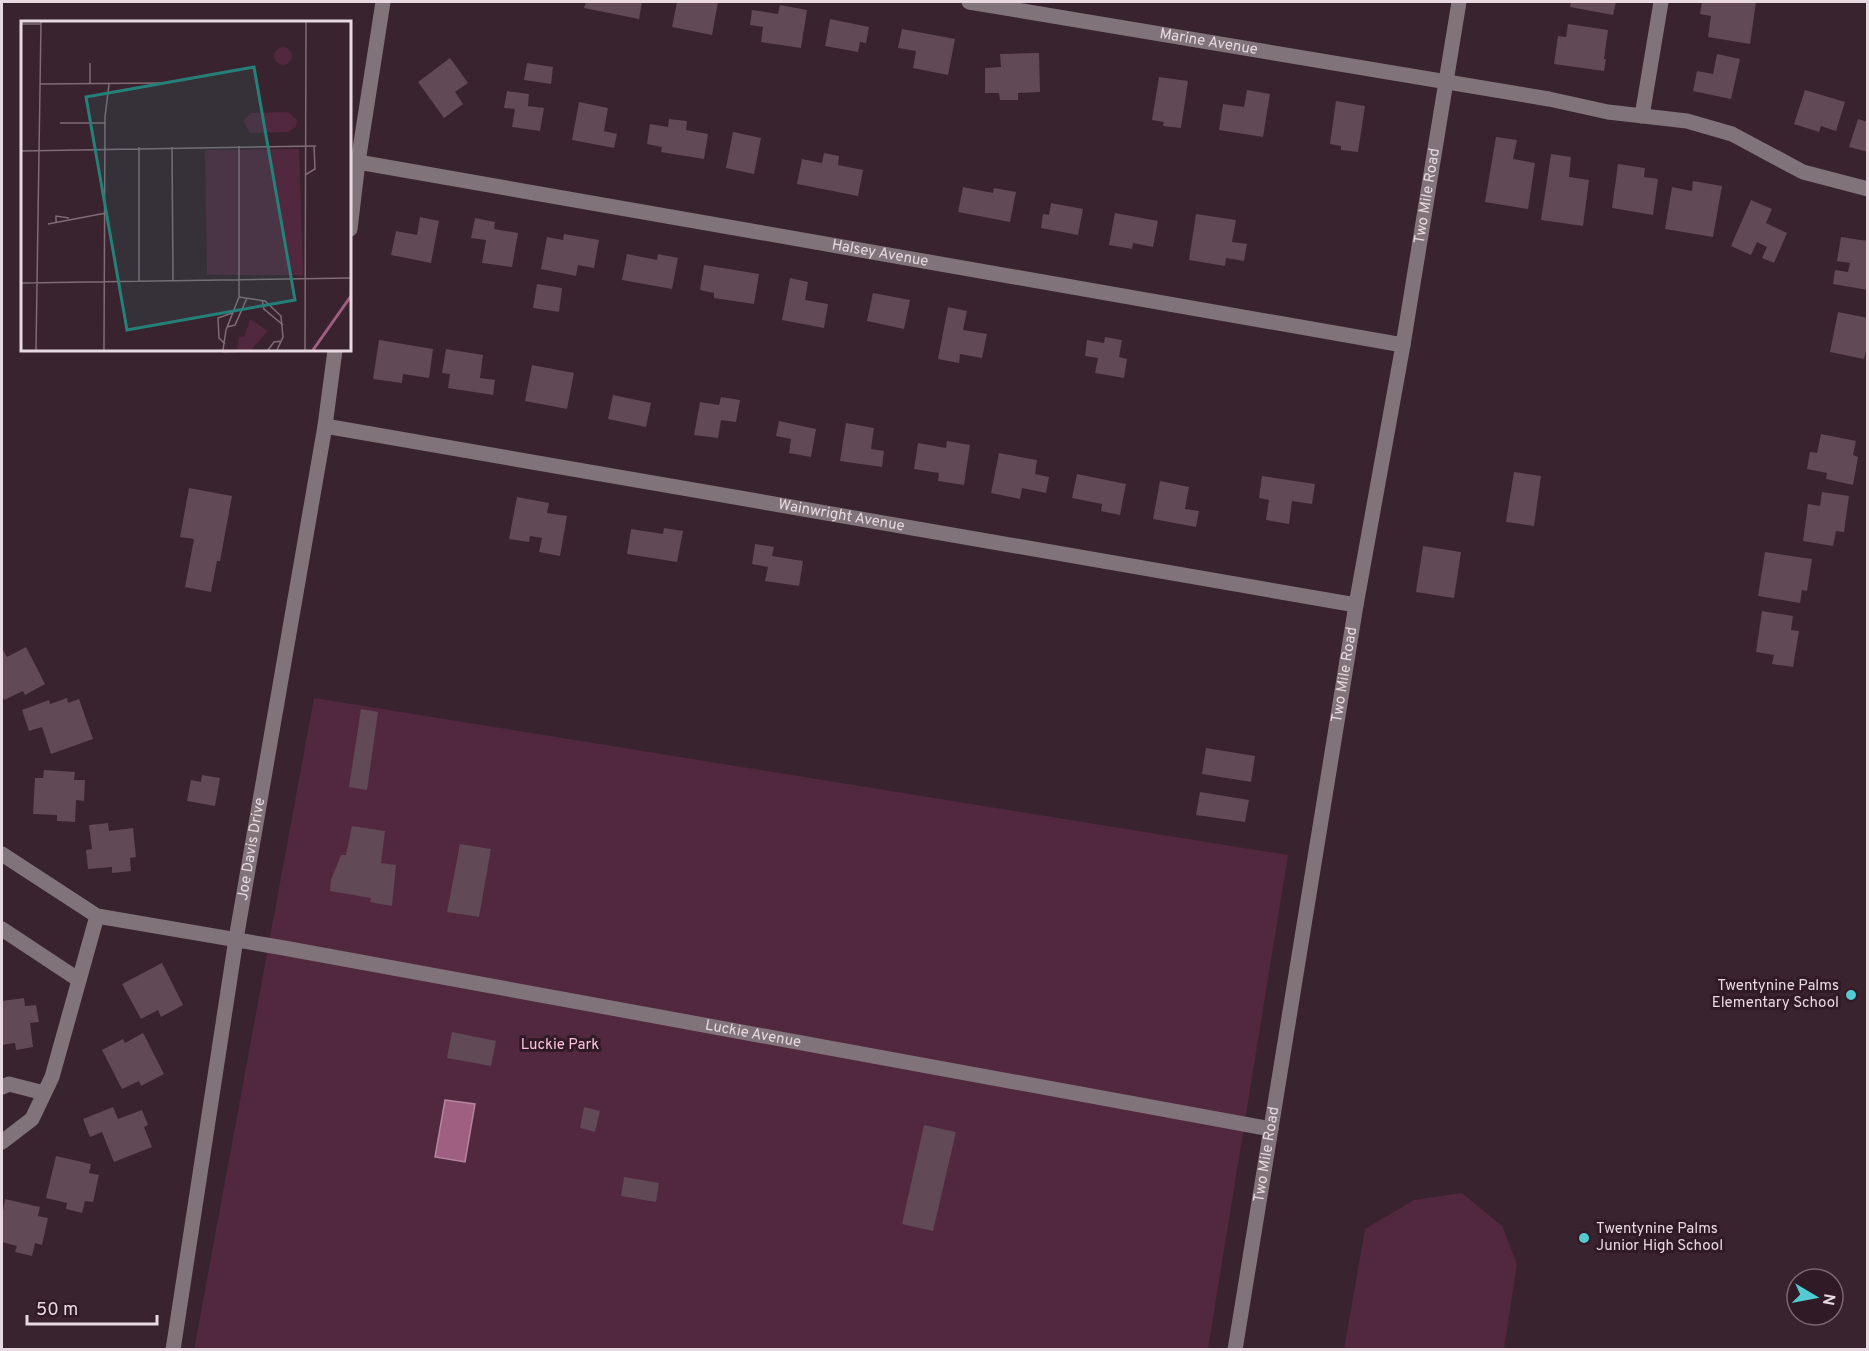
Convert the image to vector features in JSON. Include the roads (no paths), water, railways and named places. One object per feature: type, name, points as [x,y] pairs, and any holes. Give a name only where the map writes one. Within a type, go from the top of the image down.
[{"type":"street","points":[[351,221],[383,2]]},
{"type":"street","name":"Marine Avenue","points":[[969,2],[1549,99],[1608,112],[1687,121],[1732,134],[1803,172],[1868,189]]},
{"type":"street","name":"Two Mile Road","points":[[1235,1350],[1356,605],[1403,345],[1459,2]]},
{"type":"street","points":[[1642,116],[1661,2]]},
{"type":"street","name":"Halsey Avenue","points":[[358,162],[1403,345]]},
{"type":"street","name":"Joe Davis Drive","points":[[172,1350],[236,939],[325,426],[334,351]]},
{"type":"street","name":"Wainwright Avenue","points":[[325,426],[1356,605]]},
{"type":"street","points":[[2,854],[97,916],[52,1077],[32,1119],[2,1142]]},
{"type":"street","name":"Luckie Avenue","points":[[97,916],[236,939],[1271,1130]]},
{"type":"street","points":[[2,929],[79,980]]},
{"type":"street","points":[[2,1087],[9,1084],[44,1093]]},
{"type":"place","name":"Twentynine Palms Elementary School","points":[[1851,995]]},
{"type":"place","name":"Twentynine Palms Junior High School","points":[[1584,1238]]},
{"type":"park label","name":"Luckie Park","points":[[560,1045]]}]
